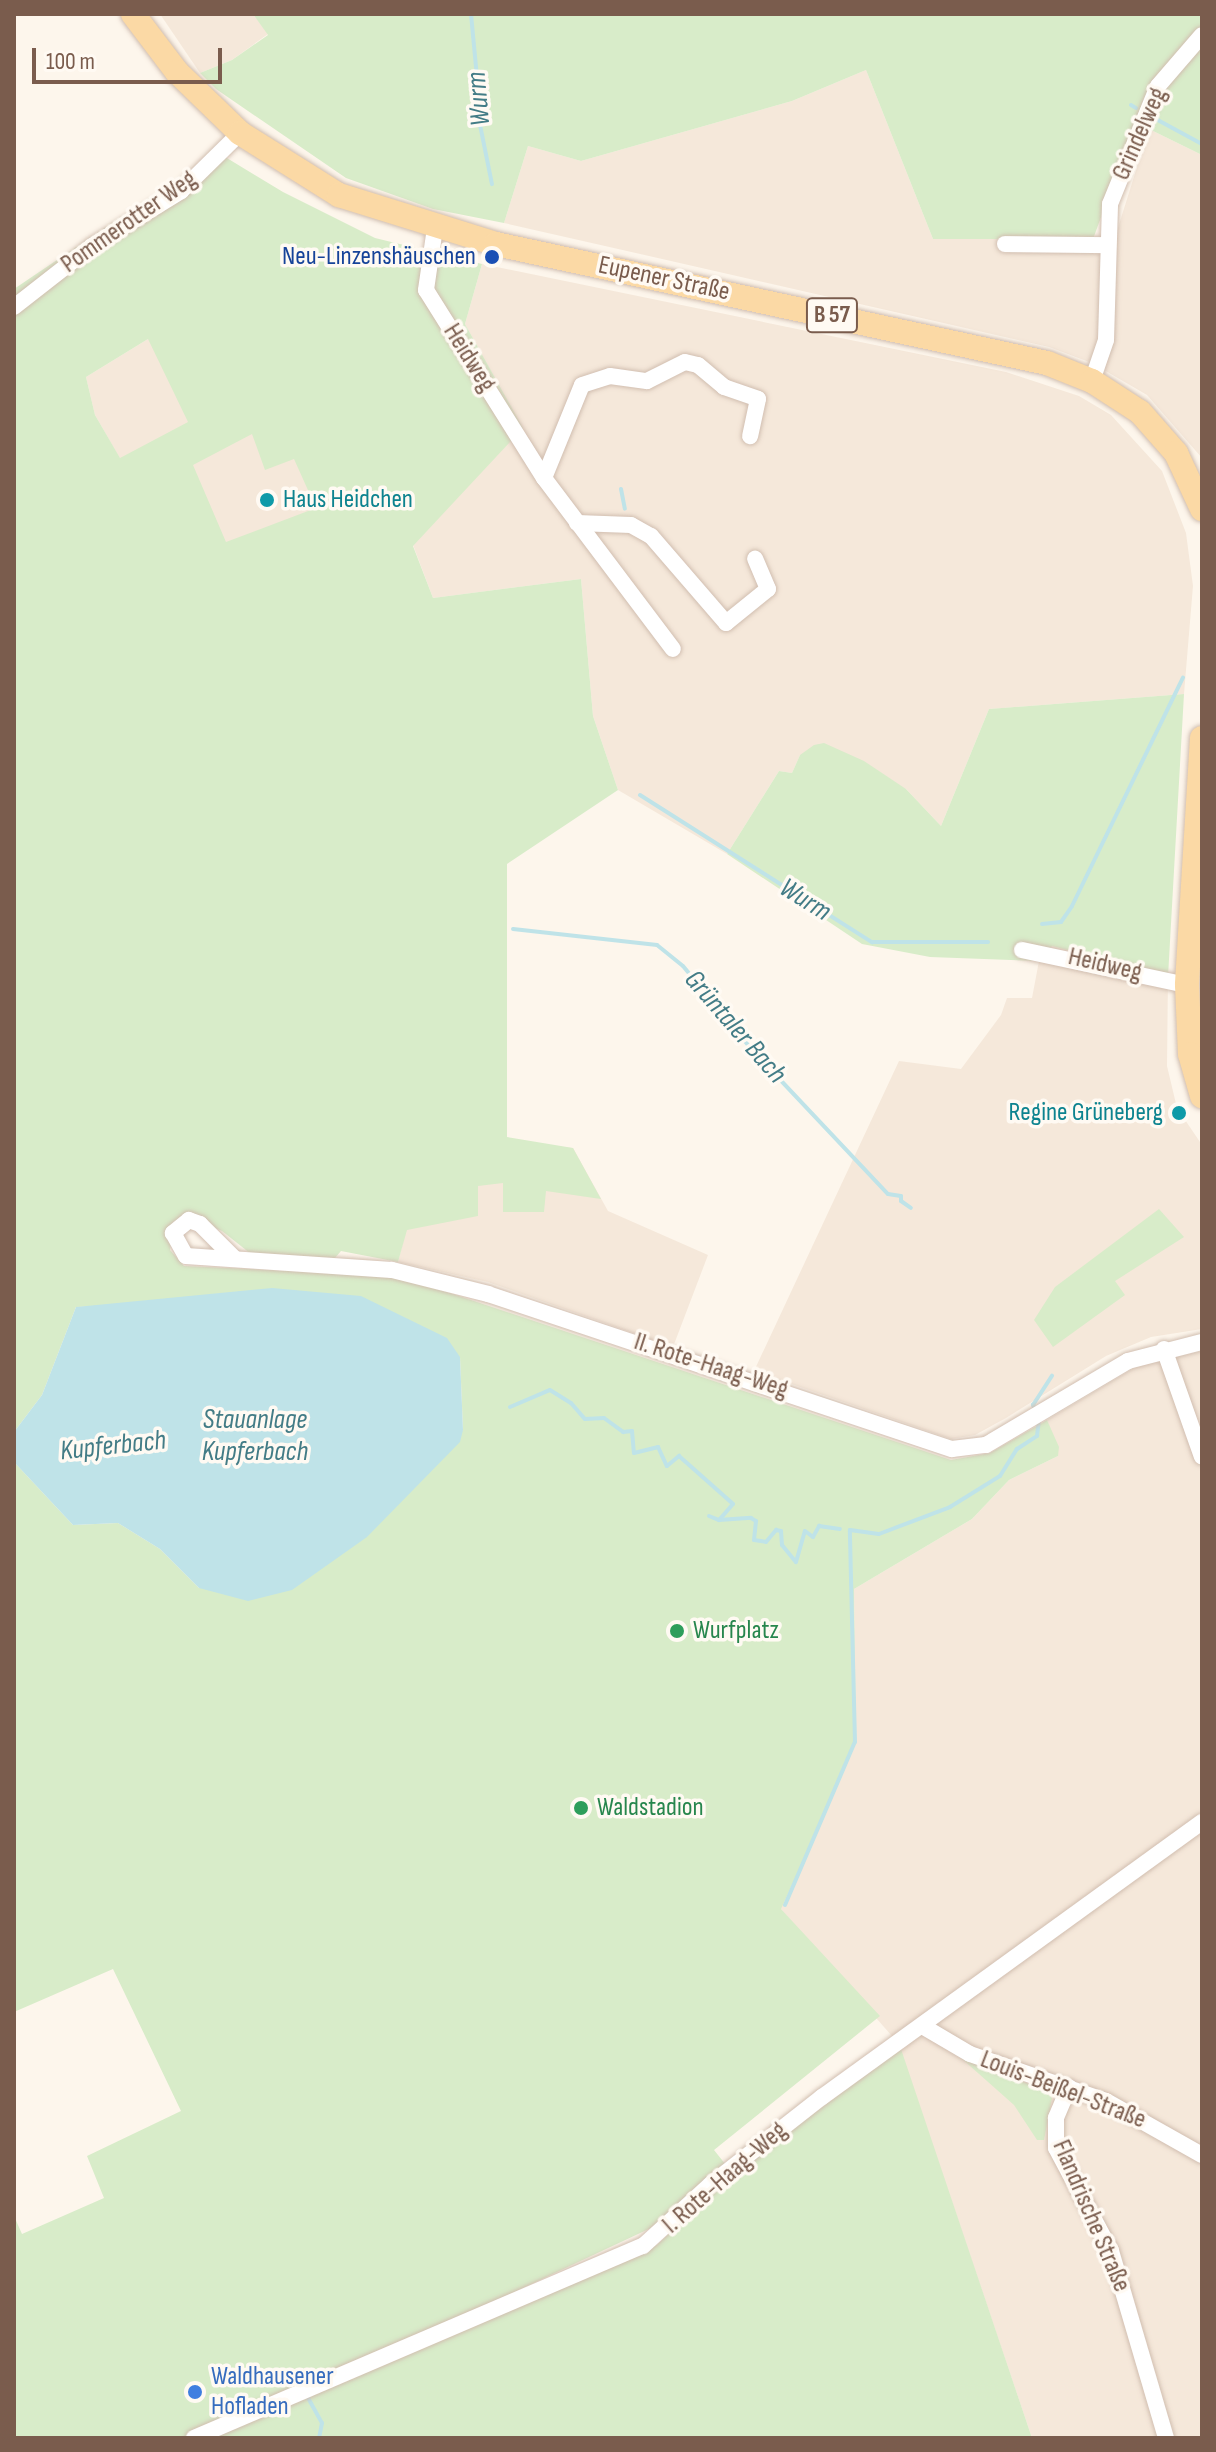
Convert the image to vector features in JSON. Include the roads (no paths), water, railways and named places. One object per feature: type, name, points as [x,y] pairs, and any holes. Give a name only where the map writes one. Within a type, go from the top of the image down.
[{"type":"main road","name":"Eupener Straße","points":[[133,14],[177,72],[240,133],[339,195],[435,228],[1008,353],[1092,381],[1160,432],[1191,479],[1202,509]]},
{"type":"main road","points":[[1202,738],[1187,985],[1190,1054],[1202,1096]]},
{"type":"street","name":"Grindelweg","points":[[1092,381],[1106,340],[1106,245],[1110,204],[1158,86],[1202,35]]},
{"type":"street","name":"Pommerotter Weg","points":[[14,307],[92,246],[181,191],[240,133]]},
{"type":"street","name":"Heidweg","points":[[435,228],[426,290],[544,478],[673,649]]},
{"type":"street","points":[[1005,244],[1106,245]]},
{"type":"street","points":[[544,478],[582,385],[610,376],[647,381],[685,362],[698,365],[724,387],[758,399],[750,436]]},
{"type":"street","points":[[577,523],[620,524],[651,536],[726,623],[768,589],[755,559]]},
{"type":"street","name":"Heidweg","points":[[1022,950],[1187,985]]},
{"type":"street","name":"II. Rote-Haag-Weg","points":[[234,1258],[392,1270],[488,1294],[952,1449],[986,1445],[1128,1361],[1164,1349],[1202,1342]]},
{"type":"street","points":[[1164,1349],[1202,1457]]},
{"type":"street","name":"I. Rote-Haag-Weg","points":[[194,2438],[643,2246],[711,2184],[822,2097],[924,2027],[1202,1822]]},
{"type":"street","name":"Louis-Beißel-Straße","points":[[924,2027],[970,2054],[1069,2087],[1169,2132],[1202,2155]]},
{"type":"street","name":"Flandrische Straße","points":[[1069,2087],[1056,2118],[1056,2148],[1111,2251],[1166,2438]]},
{"type":"water","name":"Stauanlage Kupferbach","points":[[272,1288],[361,1296],[447,1338],[460,1357],[463,1430],[460,1442],[367,1537],[292,1590],[248,1601],[199,1588],[160,1549],[118,1523],[73,1525],[14,1462],[14,1432],[42,1395],[76,1307]]},
{"type":"waterway","name":"Wurm","points":[[471,14],[477,77],[473,90],[492,184]]},
{"type":"waterway","name":"Wurm","points":[[1131,105],[1136,108]]},
{"type":"waterway","name":"Wurm","points":[[1154,118],[1202,144]]},
{"type":"waterway","name":"Wurm","points":[[621,489],[625,509]]},
{"type":"waterway","name":"Wurm","points":[[1042,924],[1061,922],[1072,906],[1183,677]]},
{"type":"waterway","name":"Wurm","points":[[640,795],[872,942],[988,942]]},
{"type":"waterway","name":"Grüntaler Bach","points":[[513,929],[657,945],[683,966],[754,1052],[888,1194],[901,1196],[901,1201],[911,1208]]},
{"type":"waterway","name":"Kupferbach","points":[[1036,1412],[1033,1405],[1052,1376]]},
{"type":"waterway","name":"Kupferbach","points":[[510,1407],[550,1390],[571,1403],[585,1419],[604,1418],[623,1432],[632,1431],[634,1453],[658,1447],[667,1466],[679,1456],[733,1504],[719,1520],[751,1518],[756,1521],[754,1540],[766,1542],[776,1530],[781,1531],[782,1545],[796,1562],[805,1531],[813,1537],[819,1526],[840,1529]]},
{"type":"waterway","points":[[785,1905],[855,1742],[850,1530],[879,1534],[950,1507],[1000,1476],[1017,1449],[1037,1436],[1039,1420]]},
{"type":"waterway","points":[[709,1516],[719,1520]]},
{"type":"waterway","points":[[307,2396],[322,2423],[319,2438]]},
{"type":"place","name":"Neu-Linzenshäuschen","points":[[492,257]]},
{"type":"place","name":"Haus Heidchen","points":[[267,500]]},
{"type":"place","name":"Regine Grüneberg","points":[[1179,1113]]},
{"type":"place","name":"Wurfplatz","points":[[677,1631]]},
{"type":"place","name":"Waldstadion","points":[[581,1808]]},
{"type":"place","name":"Waldhausener Hofladen","points":[[195,2392]]}]
